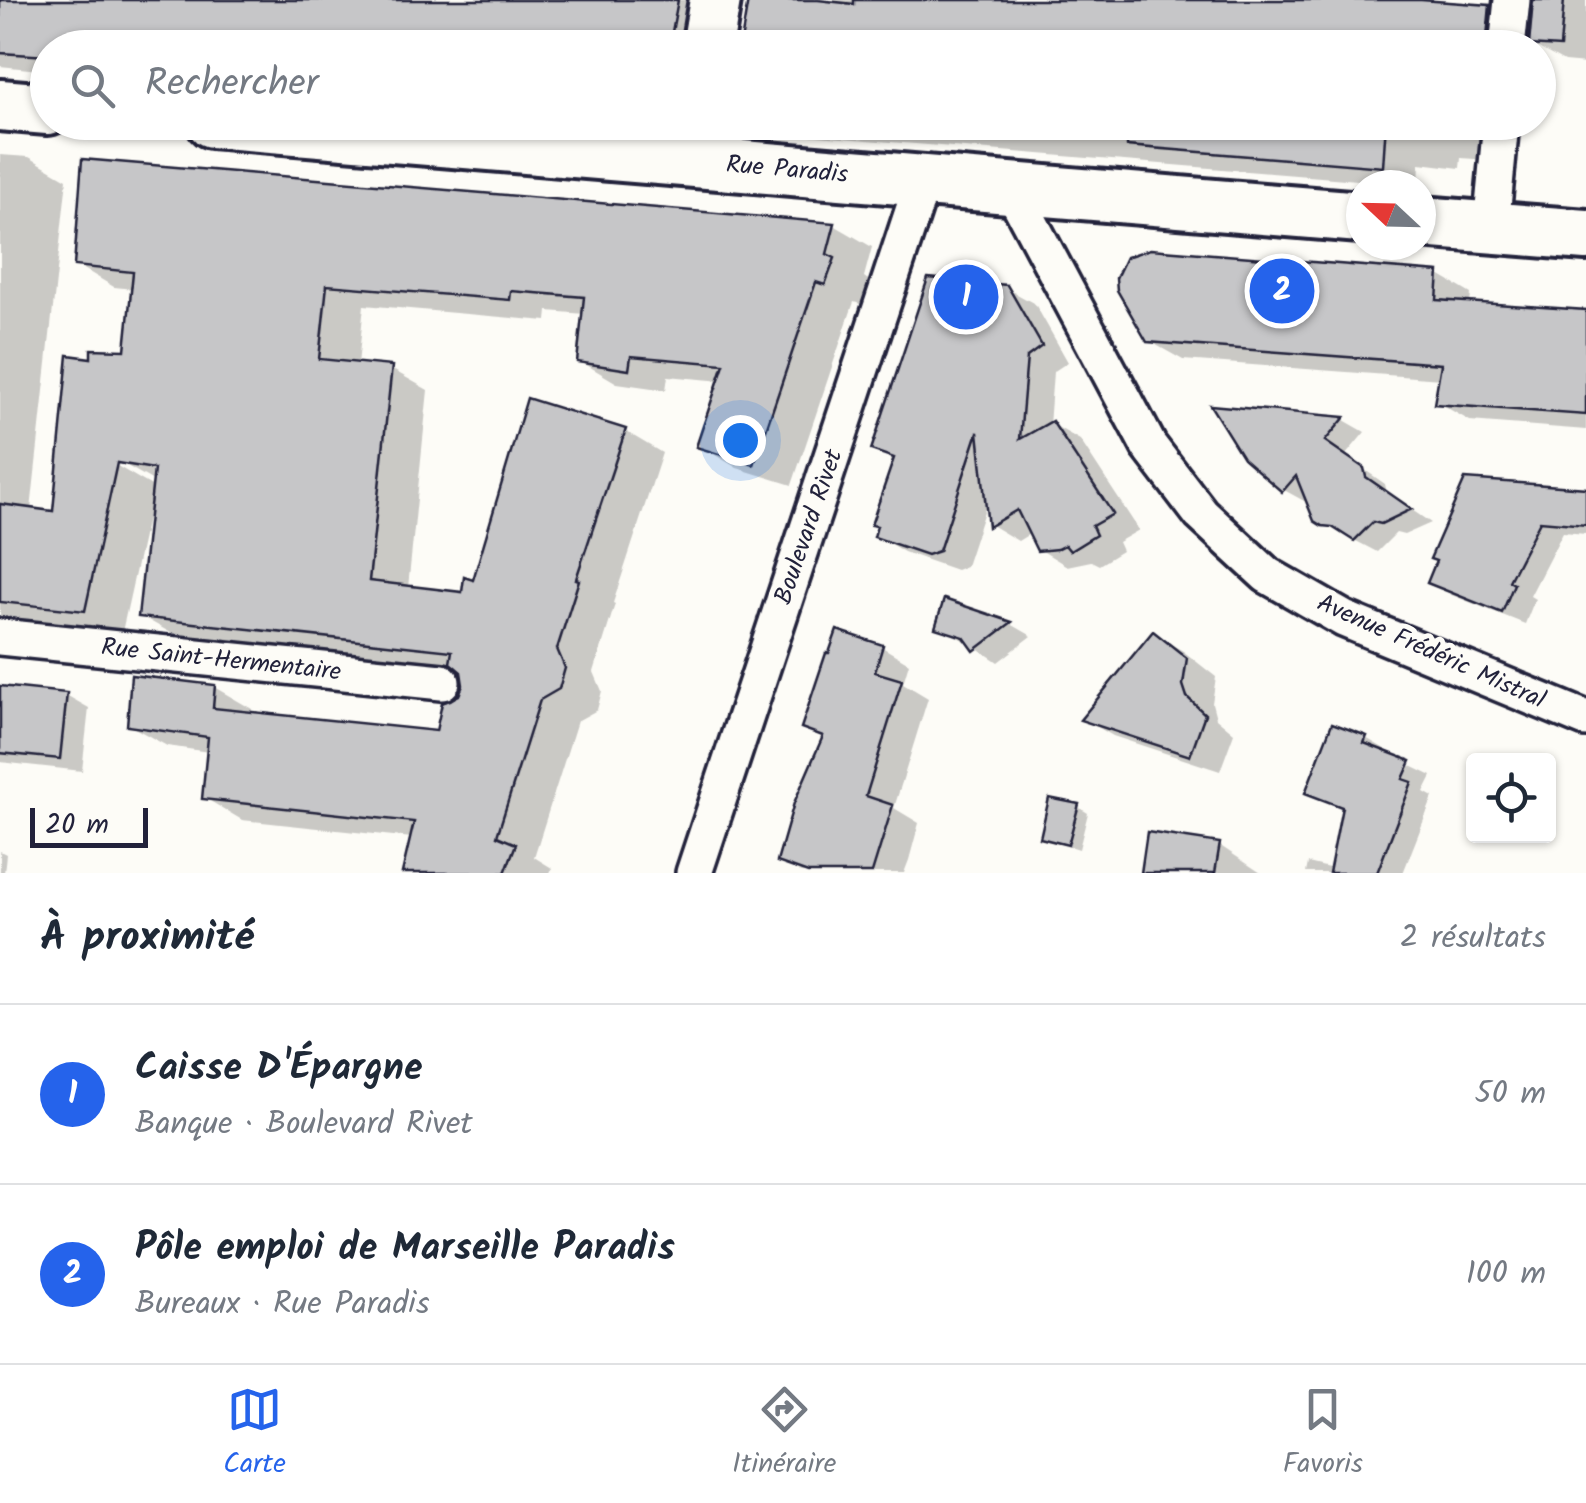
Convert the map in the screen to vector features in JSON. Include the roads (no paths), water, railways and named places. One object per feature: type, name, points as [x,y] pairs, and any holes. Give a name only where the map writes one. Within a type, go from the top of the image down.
[{"type":"street","points":[[709,30],[715,0]]},
{"type":"street","points":[[1510,30],[1512,0]]},
{"type":"street","points":[[0,105],[30,108]]},
{"type":"street","name":"Rue Paradis","points":[[641,140],[689,142],[923,181],[1346,216]]},
{"type":"street","points":[[1491,228],[1499,140]]},
{"type":"street","name":"Boulevard Rivet","points":[[694,873],[923,181]]},
{"type":"street","name":"Avenue Frédéric Mistral","points":[[1012,188],[1149,446],[1201,514],[1267,574],[1344,619],[1586,719]]},
{"type":"street","points":[[1436,223],[1586,236]]},
{"type":"street","name":"Rue Saint-Hermentaire","points":[[0,637],[442,682]]},
{"type":"place","name":"Pôle emploi de Marseille Paradis","points":[[1282,291]]},
{"type":"place","name":"Caisse D'Épargne","points":[[966,297]]}]
